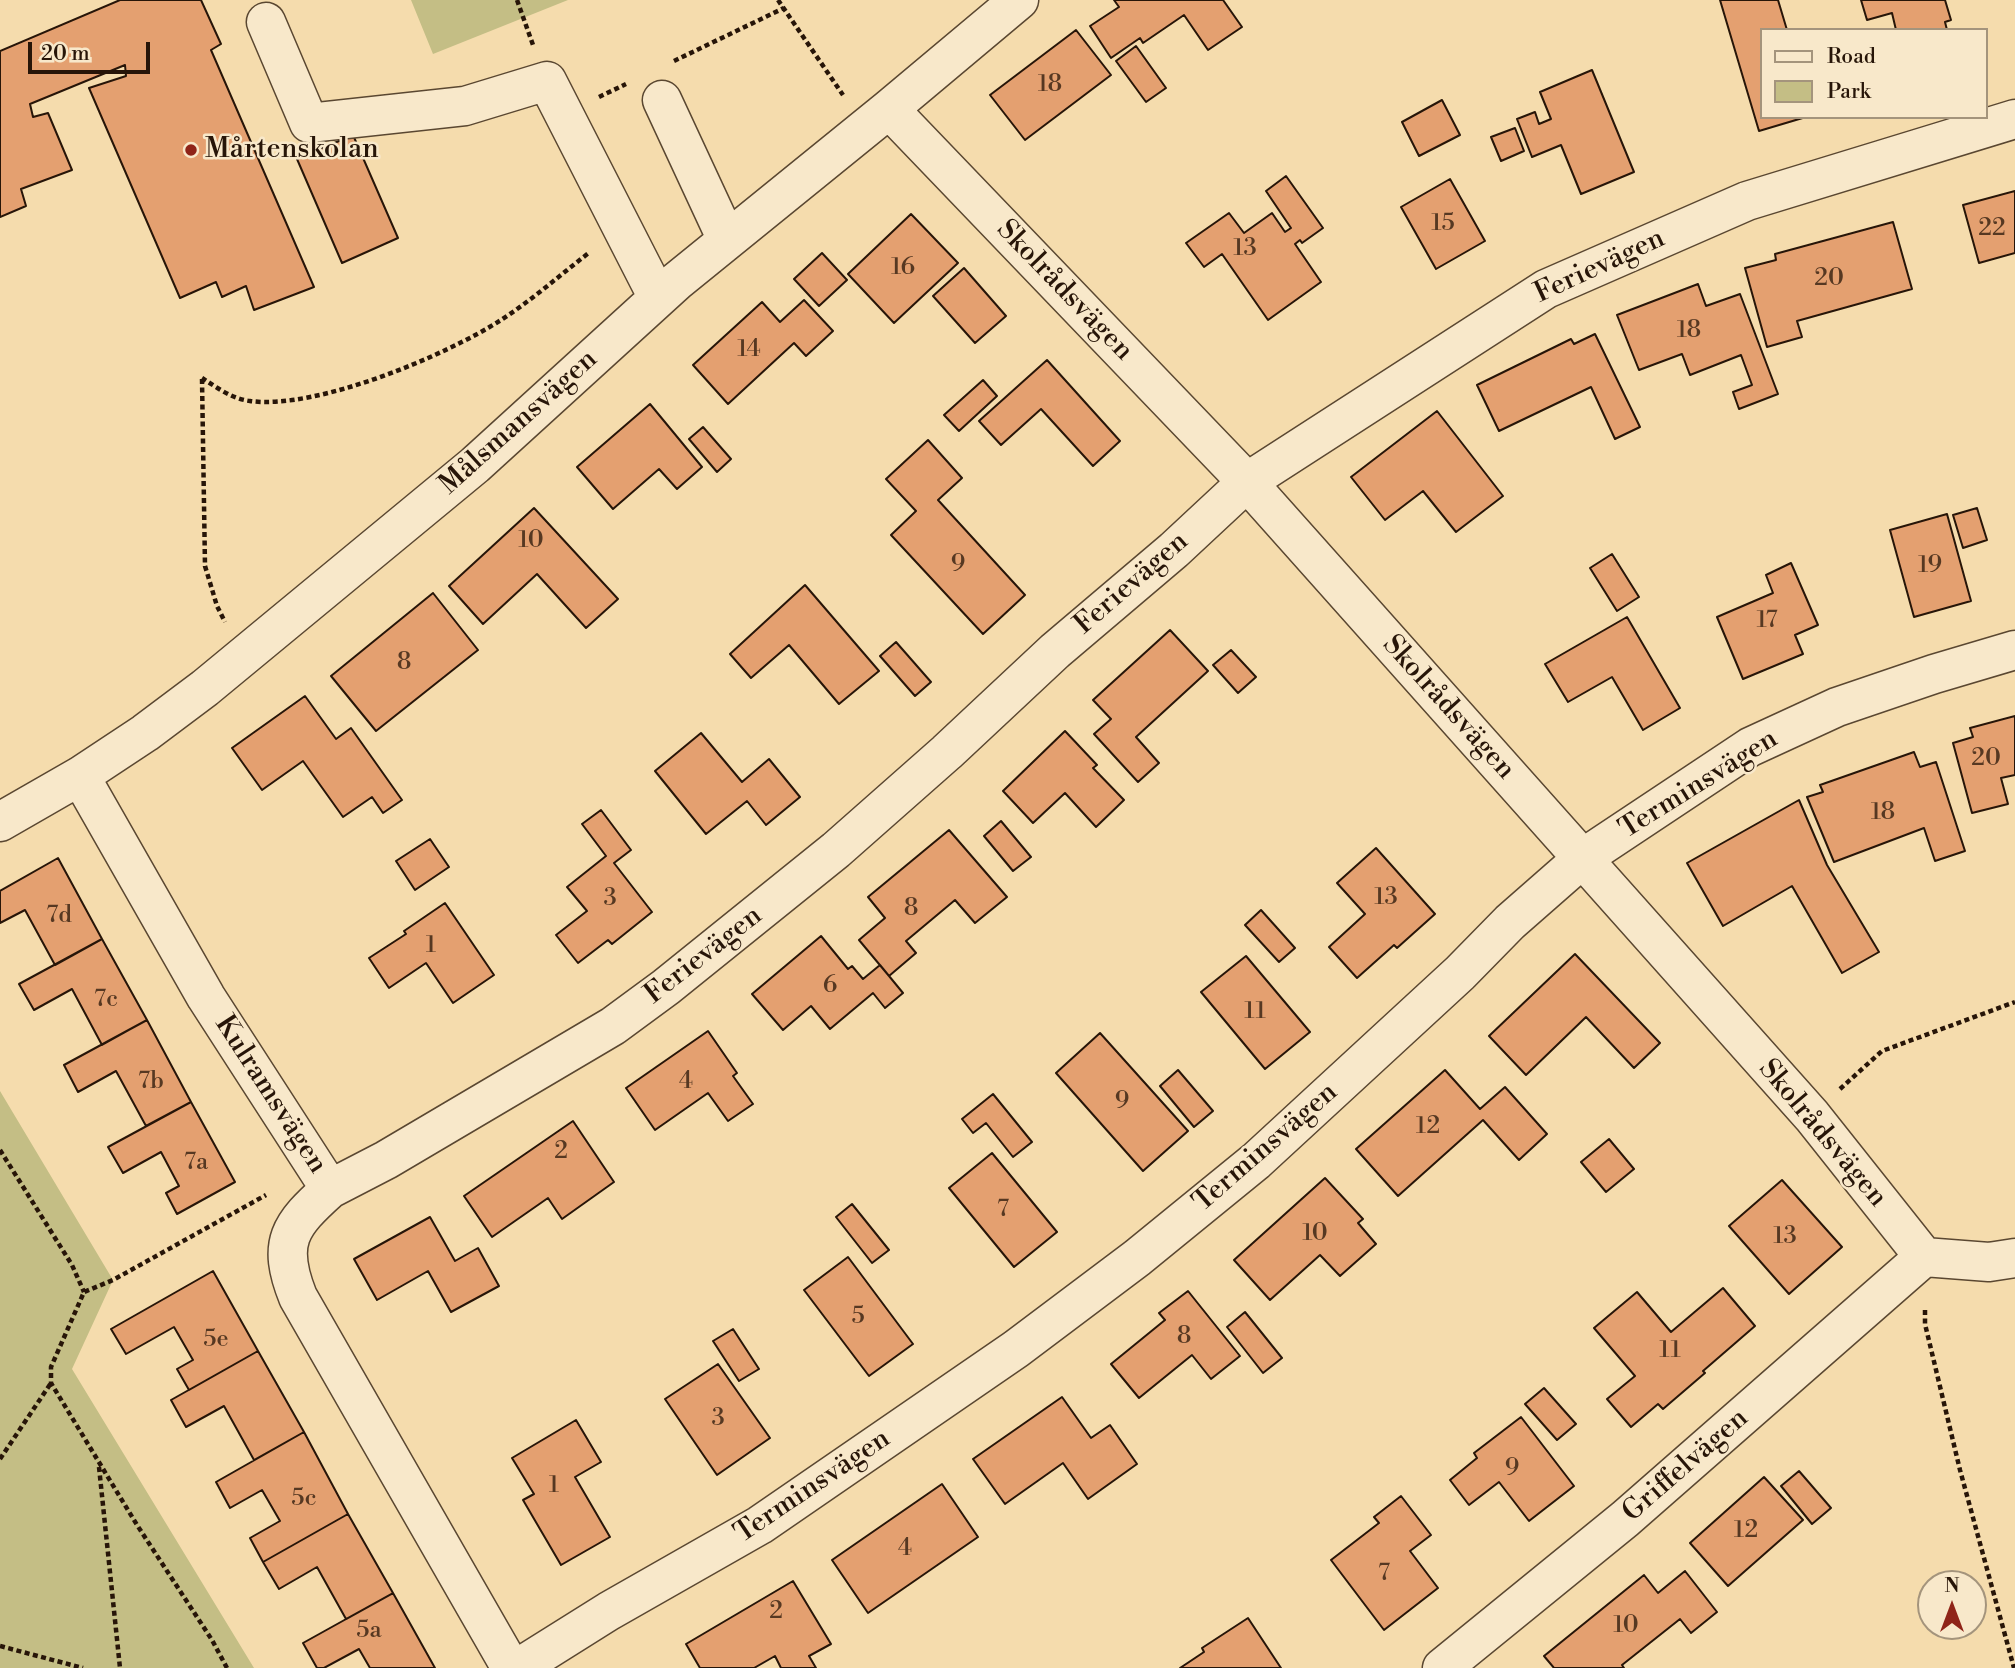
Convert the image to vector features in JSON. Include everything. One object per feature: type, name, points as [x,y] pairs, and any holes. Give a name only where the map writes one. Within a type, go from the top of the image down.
[{"type":"street","name":"Målsmansvägen","points":[[0,821],[80,776],[145,733],[253,649],[475,465],[658,298],[1019,0]]},
{"type":"street","points":[[266,22],[309,123],[465,106],[547,81],[658,298]]},
{"type":"street","points":[[662,100],[727,240]]},
{"type":"street","name":"Skolrådsvägen","points":[[878,118],[1247,482],[1812,1116],[1924,1257]]},
{"type":"street","name":"Ferievägen","points":[[323,1178],[386,1160],[613,1026],[725,941],[846,841],[1055,651],[1174,550],[1247,482],[1545,289],[1747,201],[2015,120]]},
{"type":"street","name":"Terminsvägen","points":[[518,1668],[609,1611],[760,1525],[1016,1349],[1137,1258],[1256,1161],[1460,974],[1510,922],[1583,858],[1750,747],[1838,707],[2015,650]]},
{"type":"street","name":"Kulramsvägen","points":[[80,776],[206,998],[323,1178],[290,1232],[288,1258],[291,1280],[298,1297],[511,1668]]},
{"type":"street","points":[[1924,1257],[1989,1262],[2015,1258]]},
{"type":"street","name":"Griffelvägen","points":[[1442,1668],[1625,1519],[1924,1257]]},
{"type":"path","points":[[778,0],[878,118]]},
{"type":"path","points":[[229,630],[217,606],[205,566],[202,378],[221,391],[248,401],[293,401],[361,383],[442,352],[501,320],[621,228]]},
{"type":"path","points":[[1812,1116],[1882,1051],[2015,1002]]},
{"type":"path","points":[[0,1150],[72,1265],[84,1292]]},
{"type":"path","points":[[227,1668],[51,1383],[51,1367],[84,1292],[323,1178]]},
{"type":"path","points":[[1924,1257],[1925,1324],[1960,1470],[2014,1668]]},
{"type":"path","points":[[0,1459],[51,1383]]},
{"type":"path","points":[[99,1463],[120,1668]]},
{"type":"path","points":[[0,1646],[83,1668]]},
{"type":"green space","points":[[411,0],[568,0],[433,54]]},
{"type":"green space","points":[[0,1091],[113,1280],[72,1369],[254,1668],[0,1668]]},
{"type":"building","points":[[120,0],[201,0],[221,44],[211,50],[314,287],[254,310],[246,286],[222,297],[216,282],[180,298],[89,88],[126,76],[125,65],[30,104],[33,117],[48,113],[72,170],[21,189],[26,206],[0,217],[0,51]]},
{"type":"building","points":[[1114,0],[1223,0],[1242,27],[1208,50],[1184,15],[1143,43],[1140,38],[1111,58],[1090,26],[1119,7]]},
{"type":"building","points":[[1720,0],[1778,0],[1786,28],[1759,28],[1759,119],[1799,119],[1759,131]]},
{"type":"building","points":[[1861,0],[1945,0],[1951,20],[1945,22],[1946,28],[1896,28],[1892,13],[1867,20]]},
{"type":"building","points":[[1076,30],[1111,75],[1025,140],[990,95]]},
{"type":"building","points":[[1136,46],[1166,88],[1146,102],[1116,61]]},
{"type":"building","points":[[1592,70],[1634,172],[1581,194],[1561,145],[1532,157],[1517,119],[1535,112],[1539,124],[1551,119],[1540,92]]},
{"type":"building","points":[[1442,100],[1460,135],[1419,156],[1402,122]]},
{"type":"building","points":[[1515,128],[1524,151],[1501,161],[1491,137]]},
{"type":"building","points":[[353,135],[398,238],[342,263],[297,159]]},
{"type":"building","points":[[1286,176],[1323,228],[1302,243],[1300,240],[1295,244],[1321,282],[1268,320],[1222,254],[1204,267],[1186,243],[1229,213],[1244,233],[1272,213],[1285,232],[1291,228],[1266,191]]},
{"type":"building","points":[[1450,179],[1485,241],[1436,269],[1401,207]]},
{"type":"building","points":[[2015,191],[2015,253],[1979,263],[1963,205]]},
{"type":"building","points":[[911,214],[958,263],[894,323],[848,274]]},
{"type":"building","points":[[1893,222],[1912,289],[1797,321],[1802,337],[1767,347],[1745,268],[1776,260],[1775,254]]},
{"type":"building","points":[[822,253],[847,280],[819,306],[794,279]]},
{"type":"building","points":[[964,268],[1006,316],[975,343],[933,296]]},
{"type":"building","points":[[1698,284],[1706,306],[1740,294],[1778,394],[1739,409],[1733,392],[1752,385],[1741,355],[1690,375],[1682,354],[1639,370],[1617,315]]},
{"type":"building","points":[[804,300],[833,331],[806,356],[794,343],[728,404],[693,365],[762,302],[780,322]]},
{"type":"building","points":[[1595,334],[1640,427],[1615,439],[1591,387],[1499,431],[1477,385],[1571,339],[1574,344]]},
{"type":"building","points":[[1047,360],[1120,441],[1093,466],[1041,409],[1001,445],[979,421]]},
{"type":"building","points":[[983,380],[997,396],[959,431],[944,415]]},
{"type":"building","points":[[650,404],[702,467],[677,489],[659,469],[613,509],[577,467]]},
{"type":"building","points":[[1437,411],[1503,496],[1456,532],[1423,491],[1385,520],[1351,477]]},
{"type":"building","points":[[703,427],[731,459],[717,472],[689,439]]},
{"type":"building","points":[[928,440],[962,478],[938,500],[1025,595],[983,634],[891,535],[916,511],[886,479]]},
{"type":"building","points":[[534,508],[618,599],[586,628],[537,574],[483,624],[449,586]]},
{"type":"building","points":[[1977,508],[1987,540],[1963,548],[1953,515]]},
{"type":"building","points":[[1947,514],[1971,601],[1914,617],[1890,530]]},
{"type":"building","points":[[1612,554],[1639,597],[1617,611],[1590,568]]},
{"type":"building","points":[[1791,563],[1818,625],[1795,635],[1803,654],[1743,679],[1717,617],[1773,593],[1766,575]]},
{"type":"building","points":[[805,585],[879,671],[839,704],[789,645],[751,678],[730,654]]},
{"type":"building","points":[[433,593],[478,650],[376,731],[331,676]]},
{"type":"building","points":[[1627,617],[1680,708],[1643,730],[1612,677],[1568,702],[1545,664]]},
{"type":"building","points":[[1170,630],[1208,671],[1136,737],[1159,763],[1138,782],[1094,734],[1111,719],[1093,700]]},
{"type":"building","points":[[896,642],[931,682],[915,696],[880,656]]},
{"type":"building","points":[[1231,650],[1256,677],[1238,693],[1213,665]]},
{"type":"building","points":[[305,696],[336,739],[351,728],[402,800],[383,813],[372,797],[343,817],[303,761],[262,790],[232,748]]},
{"type":"building","points":[[2015,716],[2015,775],[2001,778],[2008,804],[1972,813],[1953,743],[1973,737],[1970,728]]},
{"type":"building","points":[[1065,731],[1097,765],[1093,768],[1124,800],[1096,827],[1065,793],[1033,823],[1003,791]]},
{"type":"building","points":[[701,733],[742,782],[769,759],[800,797],[766,825],[747,801],[706,834],[655,771]]},
{"type":"building","points":[[1914,752],[1920,767],[1936,762],[1965,851],[1935,861],[1924,828],[1834,862],[1807,797],[1823,792],[1820,785]]},
{"type":"building","points":[[1799,800],[1827,865],[1879,952],[1842,973],[1792,886],[1723,926],[1687,863]]},
{"type":"building","points":[[601,810],[631,850],[614,863],[652,912],[612,944],[608,940],[578,963],[556,935],[587,911],[567,887],[606,856],[582,824]]},
{"type":"building","points":[[1001,821],[1031,857],[1013,871],[984,836]]},
{"type":"building","points":[[949,830],[1007,897],[975,923],[955,900],[906,941],[916,953],[889,976],[859,940],[885,918],[868,897]]},
{"type":"building","points":[[430,839],[449,867],[415,890],[396,861]]},
{"type":"building","points":[[1376,848],[1435,914],[1397,948],[1394,945],[1357,978],[1329,947],[1365,914],[1337,883]]},
{"type":"building","points":[[58,858],[102,939],[55,965],[25,910],[0,923],[0,891]]},
{"type":"building","points":[[445,903],[494,975],[453,1003],[426,963],[389,988],[369,958],[406,934],[404,931]]},
{"type":"building","points":[[1261,910],[1295,948],[1279,962],[1245,925]]},
{"type":"building","points":[[821,936],[848,969],[852,966],[863,979],[880,965],[903,993],[885,1008],[873,993],[830,1029],[811,1006],[783,1030],[752,994]]},
{"type":"building","points":[[102,939],[147,1020],[102,1045],[72,989],[34,1010],[19,984]]},
{"type":"building","points":[[1575,954],[1660,1043],[1634,1068],[1586,1017],[1526,1075],[1489,1036]]},
{"type":"building","points":[[1246,956],[1310,1032],[1265,1069],[1201,992]]},
{"type":"building","points":[[147,1020],[191,1102],[146,1126],[116,1071],[78,1092],[64,1065]]},
{"type":"building","points":[[708,1031],[737,1073],[733,1076],[753,1104],[728,1121],[708,1093],[655,1130],[626,1088]]},
{"type":"building","points":[[1100,1033],[1188,1131],[1143,1171],[1056,1073]]},
{"type":"building","points":[[1178,1070],[1213,1111],[1194,1127],[1160,1086]]},
{"type":"building","points":[[1445,1070],[1480,1109],[1505,1087],[1547,1134],[1519,1160],[1483,1120],[1398,1196],[1356,1149]]},
{"type":"building","points":[[993,1094],[1032,1142],[1013,1157],[986,1123],[973,1133],[962,1119]]},
{"type":"building","points":[[191,1102],[235,1182],[177,1214],[166,1193],[179,1186],[161,1152],[123,1173],[108,1147]]},
{"type":"building","points":[[573,1121],[614,1182],[562,1219],[548,1198],[492,1237],[464,1196]]},
{"type":"building","points":[[1609,1139],[1634,1169],[1606,1192],[1581,1162]]},
{"type":"building","points":[[992,1153],[1057,1232],[1014,1267],[949,1188]]},
{"type":"building","points":[[1325,1178],[1363,1219],[1358,1223],[1376,1244],[1340,1276],[1320,1255],[1270,1300],[1234,1260]]},
{"type":"building","points":[[1782,1180],[1842,1247],[1789,1294],[1729,1226]]},
{"type":"building","points":[[852,1204],[889,1250],[872,1263],[836,1217]]},
{"type":"building","points":[[430,1217],[455,1261],[478,1248],[499,1286],[451,1312],[428,1271],[377,1300],[354,1259]]},
{"type":"building","points":[[848,1257],[913,1344],[869,1376],[804,1290]]},
{"type":"building","points":[[213,1271],[258,1351],[189,1390],[177,1369],[193,1360],[174,1327],[126,1354],[111,1329]]},
{"type":"building","points":[[1723,1288],[1755,1326],[1663,1409],[1658,1404],[1631,1427],[1607,1399],[1635,1376],[1594,1328],[1637,1292],[1671,1332]]},
{"type":"building","points":[[1188,1291],[1240,1356],[1211,1379],[1192,1355],[1139,1398],[1111,1364],[1165,1320],[1159,1313]]},
{"type":"building","points":[[1245,1312],[1282,1358],[1263,1373],[1227,1327]]},
{"type":"building","points":[[733,1329],[759,1369],[739,1381],[713,1341]]},
{"type":"building","points":[[258,1351],[304,1432],[254,1460],[224,1406],[186,1427],[171,1400]]},
{"type":"building","points":[[718,1364],[770,1438],[717,1475],[665,1399]]},
{"type":"building","points":[[1544,1388],[1576,1424],[1557,1440],[1525,1404]]},
{"type":"building","points":[[1062,1397],[1091,1438],[1110,1425],[1137,1464],[1088,1499],[1063,1463],[1005,1504],[973,1459]]},
{"type":"building","points":[[1521,1417],[1574,1486],[1529,1521],[1499,1482],[1469,1505],[1450,1480],[1477,1458],[1474,1453]]},
{"type":"building","points":[[576,1420],[601,1462],[575,1477],[610,1537],[561,1565],[523,1500],[534,1494],[512,1458]]},
{"type":"building","points":[[304,1432],[348,1514],[263,1562],[250,1538],[280,1521],[262,1490],[230,1508],[216,1482]]},
{"type":"building","points":[[1799,1471],[1831,1508],[1812,1524],[1781,1486]]},
{"type":"building","points":[[1764,1477],[1803,1520],[1728,1586],[1690,1543]]},
{"type":"building","points":[[942,1484],[978,1537],[868,1613],[832,1560]]},
{"type":"building","points":[[1401,1496],[1431,1535],[1410,1551],[1438,1588],[1384,1630],[1331,1560],[1379,1523],[1374,1517]]},
{"type":"building","points":[[348,1514],[393,1593],[346,1619],[317,1567],[279,1589],[263,1562]]},
{"type":"building","points":[[1685,1571],[1717,1612],[1691,1633],[1680,1619],[1622,1665],[1624,1668],[1554,1668],[1544,1656],[1644,1575],[1658,1593]]},
{"type":"building","points":[[793,1581],[831,1644],[809,1656],[816,1668],[781,1668],[775,1656],[754,1668],[700,1668],[686,1644]]},
{"type":"building","points":[[393,1593],[435,1668],[370,1668],[359,1649],[324,1668],[317,1668],[303,1643]]},
{"type":"building","points":[[1248,1618],[1281,1668],[1180,1668],[1204,1652],[1202,1648]]},
{"type":"place","name":"Mårtenskolan","points":[[191,150]]}]
